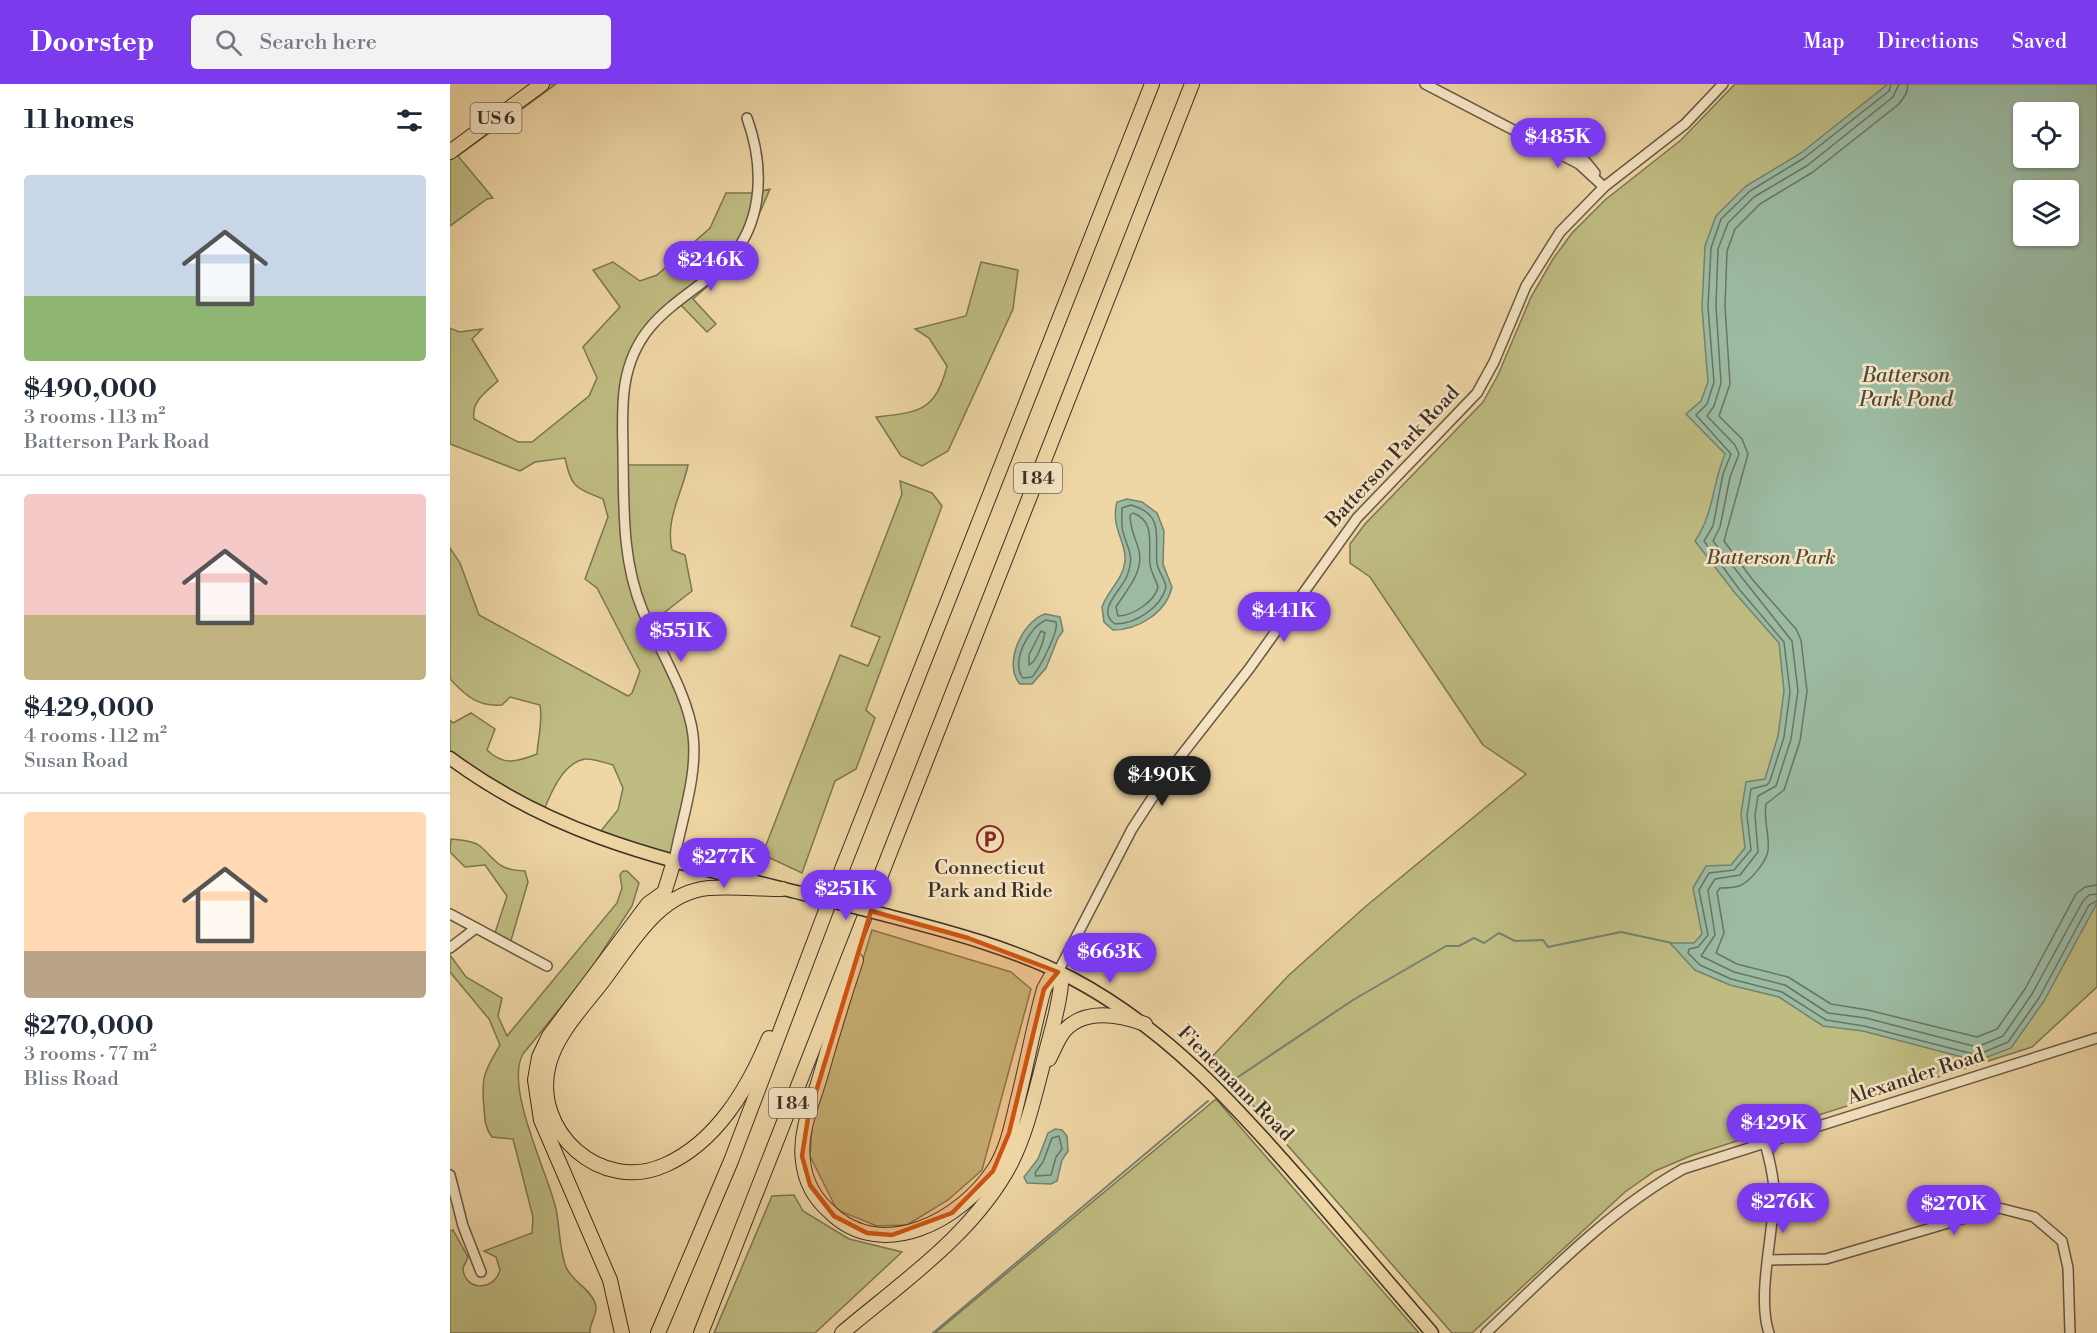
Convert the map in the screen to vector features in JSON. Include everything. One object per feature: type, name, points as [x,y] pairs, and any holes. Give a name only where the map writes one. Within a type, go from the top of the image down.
[{"type":"highway","name":"US 6","points":[[450,152],[542,84]]},
{"type":"highway","name":"I 84","points":[[658,1333],[726,1172],[1152,84]]},
{"type":"highway","name":"I 84","points":[[701,1333],[1192,84]]},
{"type":"highway","points":[[658,911],[674,861]]},
{"type":"highway","points":[[842,1333],[943,1247],[1006,1172],[1021,1141],[1041,1071],[1060,988],[1058,972],[1050,978],[1044,989],[1006,1143],[988,1178],[952,1213],[916,1230],[884,1235],[846,1225],[828,1211],[813,1192],[804,1167],[802,1141],[881,871]]},
{"type":"highway","points":[[782,889],[702,889],[678,897],[658,911],[565,1032],[549,1062],[546,1085],[551,1117],[568,1144],[588,1160],[614,1170],[643,1172],[666,1165],[693,1148],[714,1129],[734,1104],[756,1067],[779,1016],[795,992]]},
{"type":"highway","points":[[621,1333],[612,1285],[541,1119],[535,1080],[539,1057],[552,1031],[648,904],[662,894]]},
{"type":"highway","points":[[1041,1071],[1063,1033],[1079,1020],[1109,1016],[1145,1024]]},
{"type":"main road","name":"Fienemann Road","points":[[450,758],[501,793],[553,821],[614,844],[985,943],[1058,972],[1145,1024],[1187,1058],[1237,1108],[1432,1333]]},
{"type":"street","points":[[1425,84],[1470,110],[1523,135],[1577,151],[1604,187]]},
{"type":"street","name":"Batterson Park Road","points":[[1058,972],[1132,829],[1167,775],[1249,669],[1357,518],[1477,393],[1494,362],[1517,304],[1542,259],[1575,214],[1604,187],[1669,138],[1723,84]]},
{"type":"street","points":[[674,861],[693,765],[693,736],[686,707],[642,609],[629,564],[624,524],[623,397],[633,358],[650,326],[671,304],[728,261],[748,230],[758,197],[760,171],[747,118]]},
{"type":"street","points":[[450,914],[548,966]]},
{"type":"street","points":[[450,948],[476,928]]},
{"type":"street","name":"Alexander Road","points":[[1486,1333],[1588,1237],[1652,1186],[1683,1169],[2097,1038]]},
{"type":"street","points":[[1765,1143],[1774,1190],[1765,1323],[1768,1333]]},
{"type":"street","points":[[450,1175],[463,1226],[481,1272]]},
{"type":"street","points":[[1768,1260],[1826,1259],[1999,1208],[2034,1217],[2062,1241],[2068,1268],[2070,1333]]},
{"type":"highlighted area","points":[[871,911],[968,938],[1058,972],[1044,989],[1009,1133],[993,1171],[952,1213],[892,1235],[867,1233],[834,1216],[810,1185],[802,1156],[808,1118]]},
{"type":"green space","points":[[542,84],[556,84],[458,156],[493,198],[487,199],[450,226],[450,152]]},
{"type":"green space","name":"Batterson Park","points":[[1735,84],[2097,84],[2097,987],[2032,1047],[1693,1155],[1655,1171],[1625,1192],[1472,1333],[1452,1333],[1247,1099],[1209,1060],[1289,975],[1365,907],[1526,774],[1483,745],[1370,577],[1350,563],[1350,544],[1365,524],[1483,402],[1498,375],[1531,297],[1553,259],[1572,233],[1605,200],[1681,140]]},
{"type":"green space","points":[[770,189],[754,226],[732,265],[693,299],[716,324],[707,332],[677,301],[659,316],[628,371],[624,465],[688,465],[672,517],[670,539],[672,550],[685,555],[692,591],[647,626],[686,713],[693,743],[674,861],[595,838],[618,810],[623,788],[613,765],[585,759],[569,767],[557,782],[541,817],[450,760],[450,720],[453,723],[471,713],[495,729],[487,750],[499,758],[510,761],[537,754],[541,717],[540,705],[510,697],[502,705],[479,702],[467,695],[450,679],[450,548],[460,563],[479,615],[628,696],[632,693],[640,671],[597,588],[585,579],[608,517],[603,499],[576,486],[570,476],[565,458],[535,462],[520,471],[450,444],[450,328],[459,332],[482,329],[472,339],[498,381],[477,402],[474,419],[518,442],[532,442],[589,396],[597,378],[583,347],[620,307],[593,270],[613,262],[640,281],[657,275],[710,228],[726,193],[752,193]]},
{"type":"green space","points":[[981,262],[1018,270],[1013,309],[948,451],[922,466],[901,456],[876,417],[914,411],[931,401],[937,393],[947,366],[929,338],[915,329],[966,316]]},
{"type":"green space","points":[[900,481],[932,493],[942,506],[866,710],[875,718],[856,769],[835,781],[802,873],[768,857],[761,858],[840,655],[868,666],[880,637],[851,626],[902,494]]},
{"type":"green space","points":[[451,839],[474,843],[503,867],[525,871],[528,882],[510,944],[494,936],[507,896],[485,865],[465,867],[450,852]]},
{"type":"green space","points":[[623,871],[627,871],[639,883],[632,906],[587,975],[523,1054],[519,1069],[519,1087],[523,1108],[552,1193],[566,1267],[595,1303],[596,1310],[590,1333],[450,1333],[450,1231],[453,1230],[468,1257],[463,1268],[468,1281],[474,1285],[486,1285],[497,1277],[500,1270],[496,1257],[484,1251],[532,1233],[533,1217],[513,1139],[492,1137],[486,1124],[483,1098],[485,1075],[500,1045],[489,1019],[450,972],[450,955],[466,977],[502,998],[498,1016],[507,1036],[617,903],[622,888],[620,875]]},
{"type":"green space","points":[[872,930],[1011,972],[1031,989],[982,1170],[948,1200],[907,1225],[877,1226],[837,1210],[810,1156],[812,1125]]},
{"type":"green space","points":[[1216,1099],[1419,1333],[935,1333]]},
{"type":"green space","points":[[794,1195],[803,1211],[849,1239],[902,1252],[815,1333],[714,1333],[772,1196]]},
{"type":"water","name":"Batterson Park Pond","points":[[1888,84],[2097,84],[2097,903],[2044,1001],[2011,1048],[1977,1061],[1863,1031],[1823,1026],[1779,997],[1730,985],[1695,970],[1670,943],[1694,943],[1702,934],[1693,888],[1706,866],[1731,865],[1745,848],[1741,814],[1746,782],[1765,779],[1778,736],[1784,691],[1779,643],[1735,593],[1695,541],[1706,520],[1725,454],[1686,414],[1701,401],[1708,382],[1702,307],[1705,246],[1716,216],[1746,186],[1801,153]]},
{"type":"water","points":[[1127,499],[1142,502],[1157,513],[1164,531],[1163,564],[1172,587],[1164,605],[1150,618],[1132,627],[1113,630],[1104,622],[1102,607],[1124,568],[1124,547],[1117,527],[1115,511],[1117,502]]},
{"type":"water","points":[[1045,614],[1060,617],[1063,631],[1046,668],[1032,684],[1020,684],[1015,676],[1014,655],[1029,625]]},
{"type":"water","points":[[1055,1129],[1062,1130],[1067,1136],[1068,1151],[1062,1160],[1057,1181],[1051,1184],[1027,1183],[1024,1177],[1038,1159],[1048,1133]]},
{"type":"waterway","points":[[1232,1081],[1353,1000],[1446,946],[1459,946],[1474,938],[1484,943],[1499,933],[1515,941],[1543,940],[1548,947],[1621,932],[1672,943]]},
{"type":"waterway","points":[[933,1333],[1208,1101]]},
{"type":"place","name":"Connecticut Park and Ride","points":[[990,839]]}]
